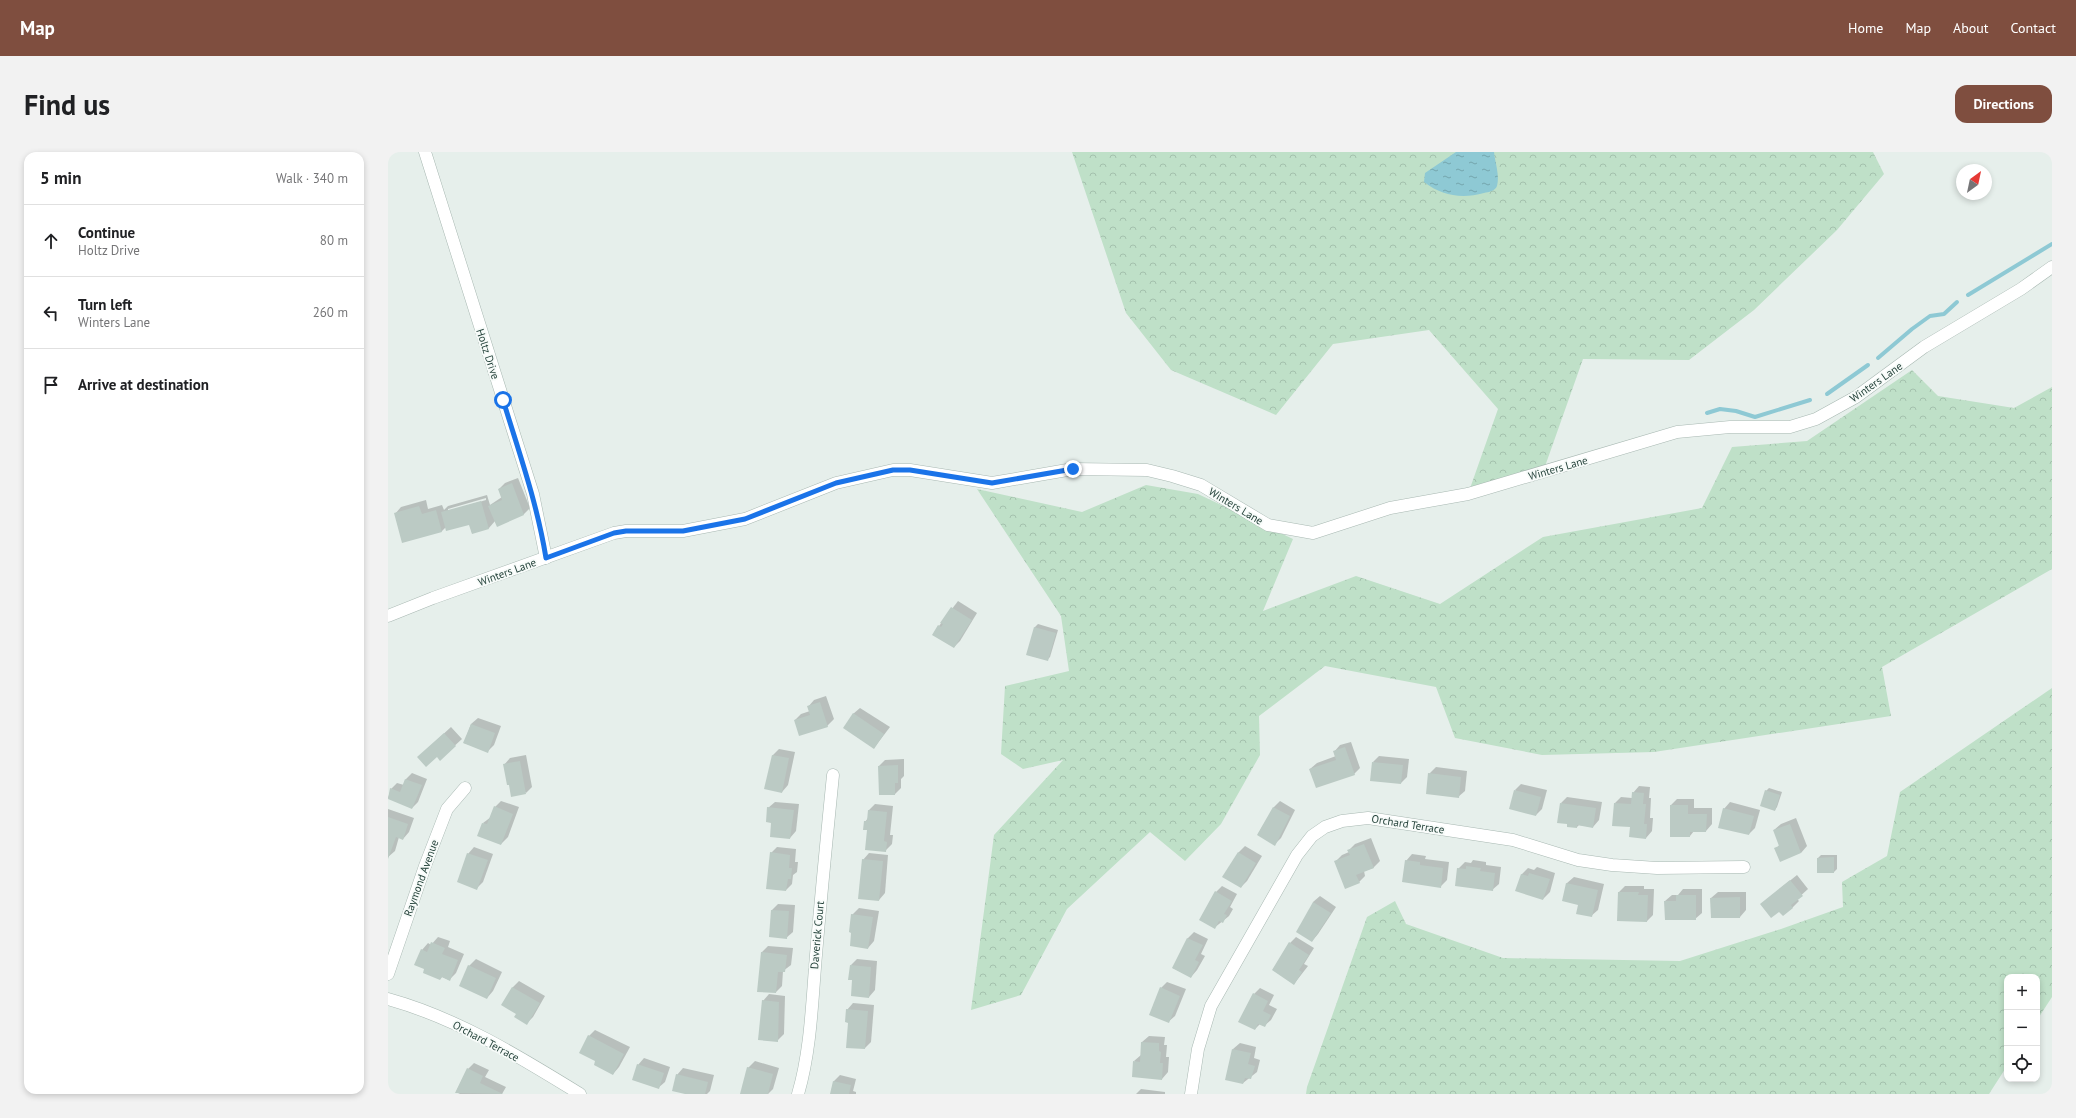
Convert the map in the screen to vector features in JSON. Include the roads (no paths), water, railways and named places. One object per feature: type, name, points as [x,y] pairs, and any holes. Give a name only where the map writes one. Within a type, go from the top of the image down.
[{"type":"street","name":"Holtz Drive","points":[[425,152],[533,494],[542,528],[546,558]]},
{"type":"street","name":"Winters Lane","points":[[388,616],[433,598],[614,533],[626,531],[683,531],[745,519],[836,483],[893,470],[910,470],[992,483],[1073,469],[1147,470],[1201,485],[1268,525],[1313,533],[1390,508],[1468,494],[1677,432],[1730,427],[1790,427],[1816,419],[1856,397],[1924,347],[2021,289],[2052,267]]},
{"type":"street","name":"Daverick Court","points":[[798,1094],[802,1079],[811,1016],[823,866],[834,775]]},
{"type":"street","name":"Raymond Avenue","points":[[388,974],[425,866],[448,809],[465,788]]},
{"type":"street","name":"Orchard Terrace","points":[[1191,1094],[1198,1049],[1211,1006],[1297,855],[1312,836],[1325,827],[1342,821],[1368,818],[1513,840],[1578,860],[1612,865],[1657,868],[1744,867]]},
{"type":"street","name":"Orchard Terrace","points":[[388,999],[419,1008],[447,1020],[547,1074],[580,1094]]},
{"type":"water","points":[[1456,152],[1494,152],[1498,178],[1495,189],[1490,192],[1476,195],[1460,196],[1445,193],[1424,182],[1425,173]]},
{"type":"waterway","points":[[1968,295],[2052,244]]},
{"type":"waterway","points":[[1878,358],[1930,316],[1944,314],[1957,302]]},
{"type":"waterway","points":[[1827,394],[1868,365]]},
{"type":"waterway","points":[[1707,413],[1720,409],[1736,411],[1755,417],[1810,400]]}]
